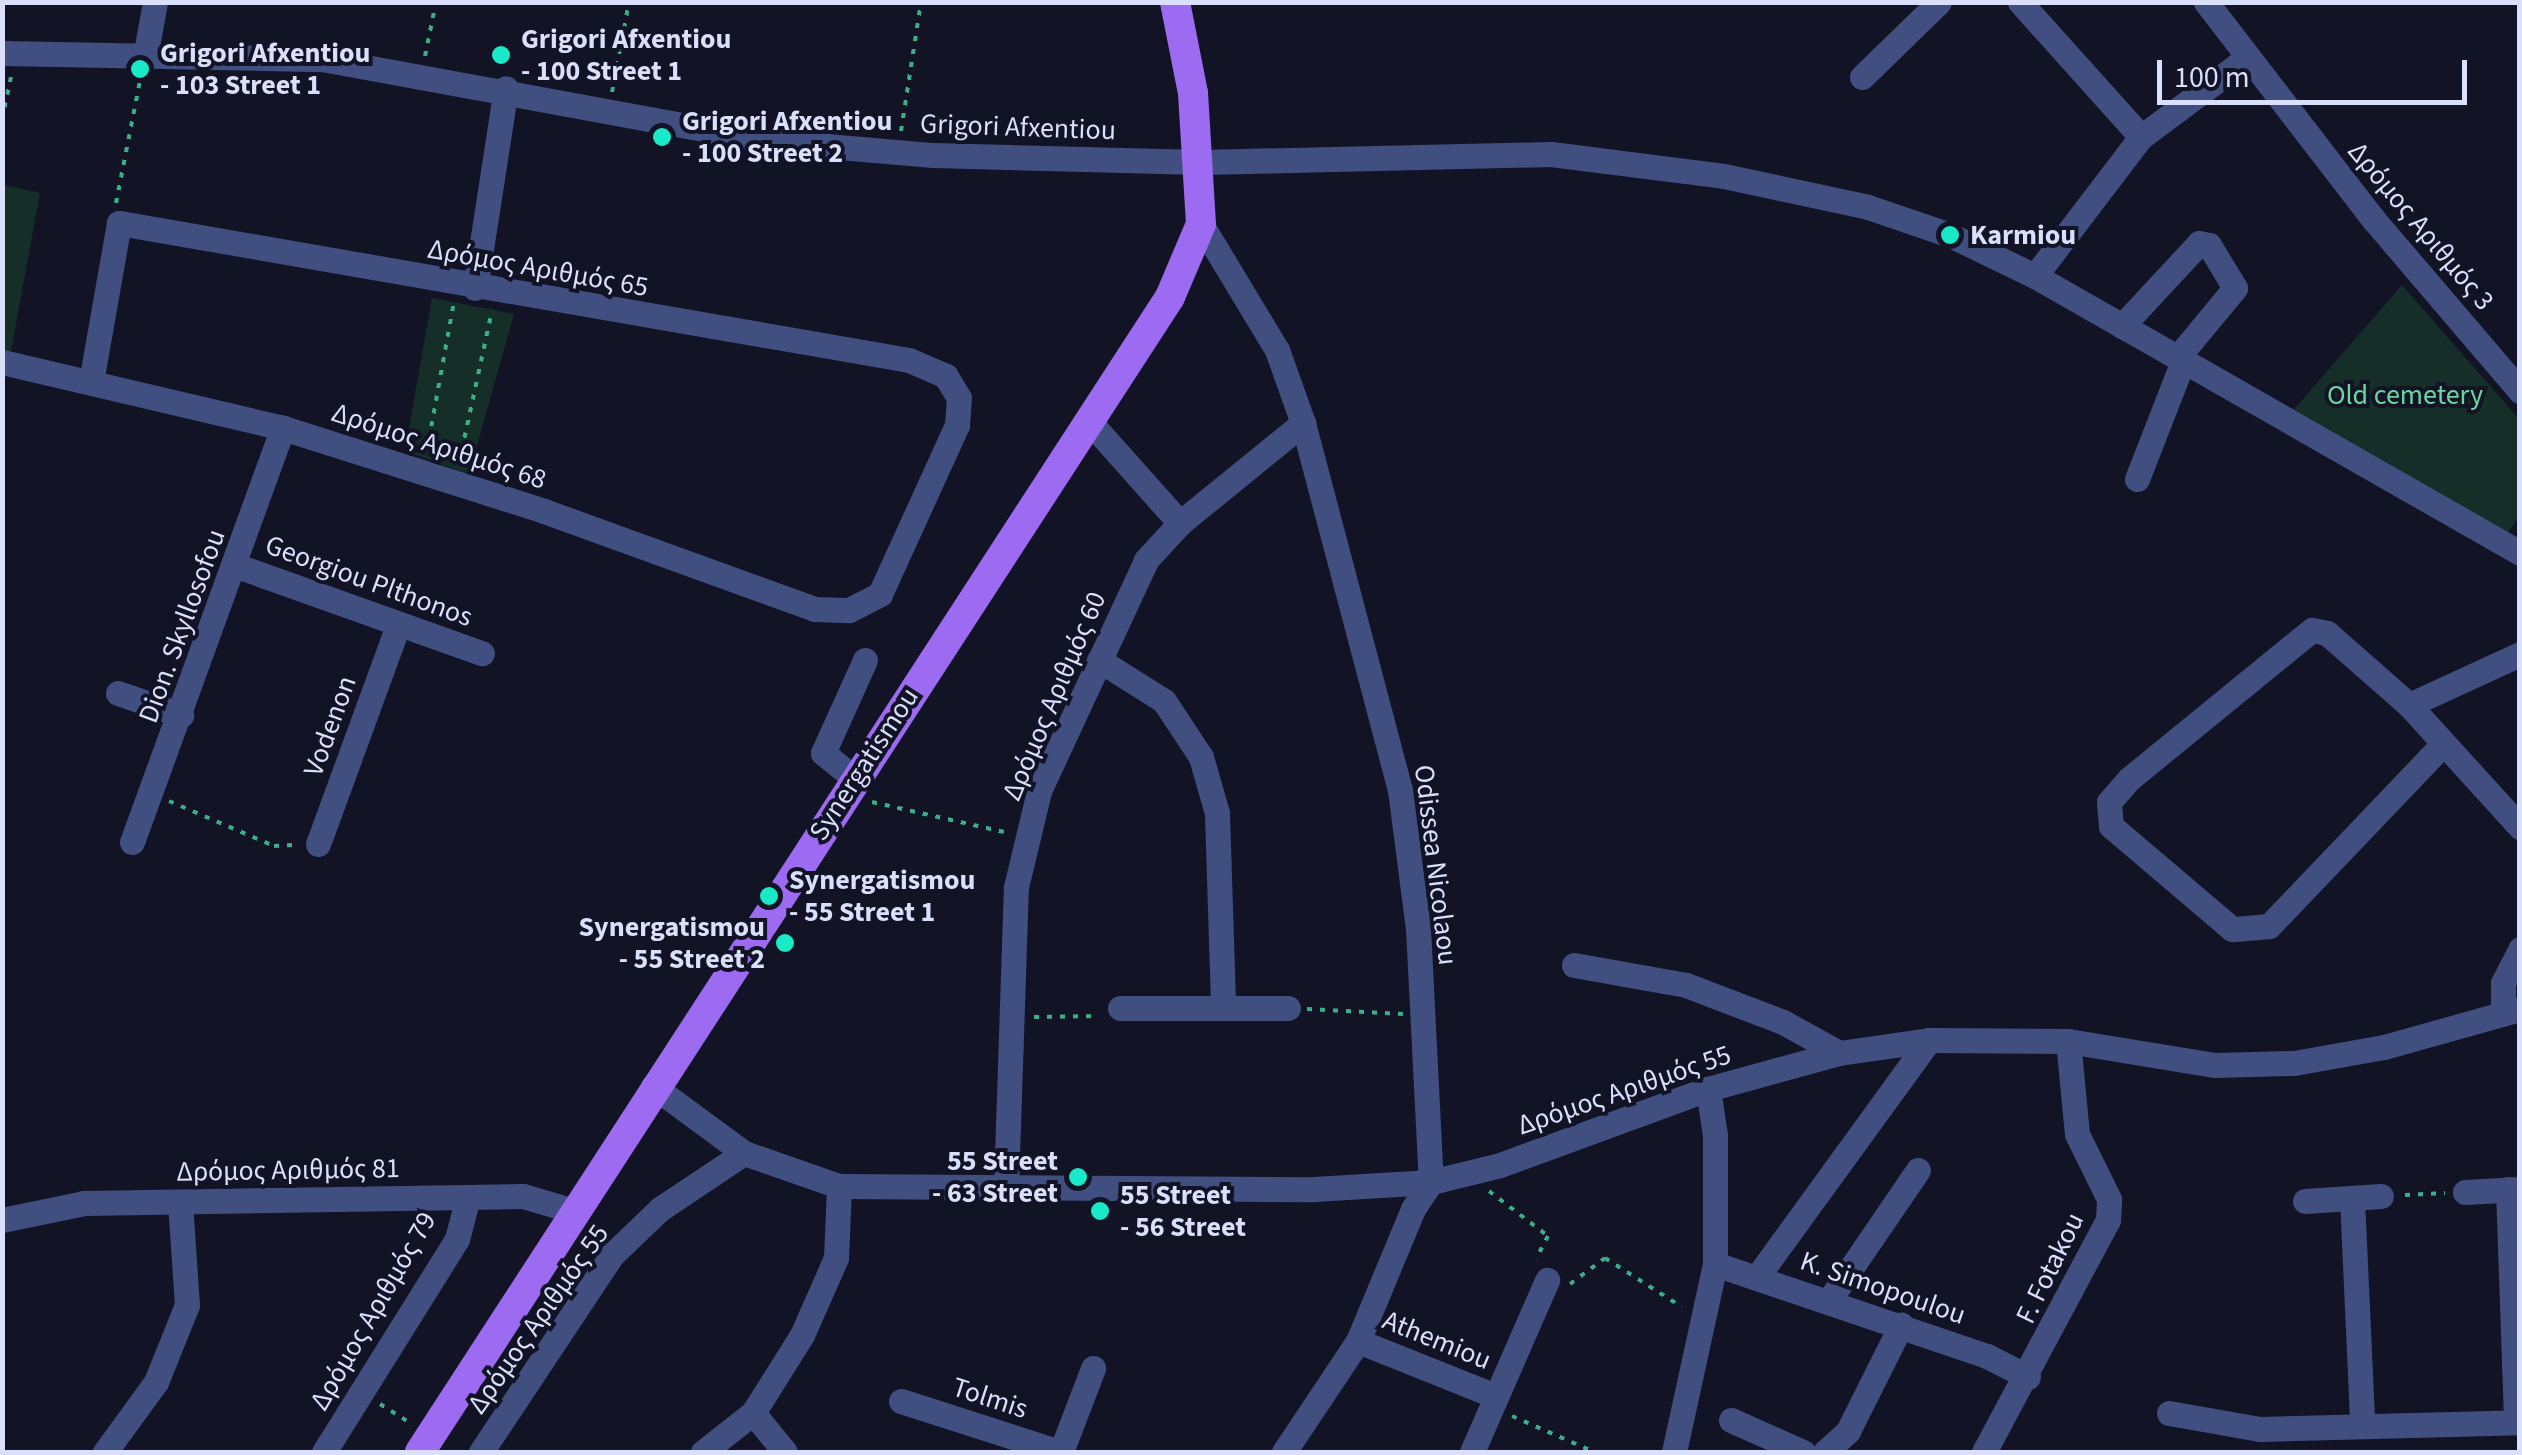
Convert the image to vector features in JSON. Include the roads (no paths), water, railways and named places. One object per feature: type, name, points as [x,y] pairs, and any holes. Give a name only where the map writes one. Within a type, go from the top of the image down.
[{"type":"main road","points":[[1175,2],[1200,162],[1201,224]]},
{"type":"main road","name":"Synergatismou","points":[[426,1444],[653,1086],[1170,298],[1201,224]]},
{"type":"street","points":[[146,52],[155,2]]},
{"type":"street","points":[[1862,76],[1939,2]]},
{"type":"street","points":[[2020,2],[2141,138]]},
{"type":"street","name":"Δρόμος Αριθμός 3","points":[[2206,2],[2247,58],[2520,391]]},
{"type":"street","name":"Grigori Afxentiou","points":[[10,53],[146,52],[322,59],[506,88],[769,140],[898,152],[1200,162]]},
{"type":"street","points":[[2035,276],[2141,138],[2247,58]]},
{"type":"street","points":[[476,288],[506,88]]},
{"type":"street","points":[[1200,162],[1552,154],[1724,176],[1868,207],[1950,234],[2035,276],[2520,554]]},
{"type":"street","name":"Δρόμος Αριθμός 65","points":[[91,382],[119,223],[476,288],[909,360],[946,376],[960,398],[956,425],[880,594],[849,610]]},
{"type":"street","name":"Odissea Nicolaou","points":[[1201,224],[1277,350],[1304,423],[1400,790],[1422,1015],[1432,1182]]},
{"type":"street","points":[[2122,326],[2199,243],[2209,245],[2236,288],[2180,360],[2137,479]]},
{"type":"street","name":"Δρόμος Αριθμός 68","points":[[2,362],[283,428],[454,482],[814,609],[849,610]]},
{"type":"street","points":[[1089,421],[1180,523]]},
{"type":"street","name":"Δρόμος Αριθμός 60","points":[[1006,1186],[1016,887],[1039,790],[1146,560],[1180,523],[1304,423]]},
{"type":"street","name":"Dion. Skyllosofou","points":[[132,842],[237,566],[283,428]]},
{"type":"street","name":"Georgiou Plthonos","points":[[237,566],[398,628],[482,653]]},
{"type":"street","name":"Vodenon","points":[[318,844],[398,628]]},
{"type":"street","points":[[2444,744],[2270,926],[2232,929],[2111,826],[2109,802],[2129,779],[2312,630],[2327,634],[2409,706],[2444,744],[2520,827]]},
{"type":"street","points":[[2409,706],[2520,654]]},
{"type":"street","points":[[849,787],[823,753],[865,660]]},
{"type":"street","points":[[1099,660],[1164,701],[1201,757],[1217,813],[1224,1005]]},
{"type":"street","points":[[118,694],[182,715]]},
{"type":"street","points":[[2511,1009],[2503,983],[2520,949]]},
{"type":"street","points":[[1574,965],[1686,985],[1784,1022],[1839,1053]]},
{"type":"street","points":[[1120,1008],[1288,1008]]},
{"type":"street","name":"Δρόμος Αριθμός 55","points":[[653,1086],[744,1153],[839,1186],[1314,1189],[1432,1182],[1708,1089],[1839,1053],[1928,1040],[2068,1040],[2215,1065],[2294,1063],[2384,1048],[2511,1009]]},
{"type":"street","points":[[1757,1277],[1928,1040]]},
{"type":"street","name":"F. Fotakou","points":[[1984,1452],[2028,1377],[2108,1220],[2109,1198],[2077,1134],[2068,1040]]},
{"type":"street","points":[[1674,1452],[1714,1264],[1715,1135],[1708,1089]]},
{"type":"street","name":"Δρόμος Αριθμός 55","points":[[481,1452],[612,1254],[660,1209],[744,1153]]},
{"type":"street","points":[[1830,1299],[1918,1170]]},
{"type":"street","points":[[1284,1452],[1358,1340],[1413,1208],[1432,1182]]},
{"type":"street","points":[[702,1452],[753,1413],[802,1335],[836,1258],[839,1186]]},
{"type":"street","points":[[2169,1413],[2260,1428],[2362,1422],[2518,1422],[2514,1189],[2465,1192]]},
{"type":"street","name":"Δρόμος Αριθμός 81","points":[[2,1220],[84,1203],[523,1196],[574,1211]]},
{"type":"street","points":[[2306,1201],[2381,1196]]},
{"type":"street","name":"Δρόμος Αριθμός 79","points":[[324,1452],[456,1240],[468,1197]]},
{"type":"street","points":[[2352,1198],[2362,1422]]},
{"type":"street","points":[[105,1452],[156,1382],[187,1305],[180,1202]]},
{"type":"street","name":"K. Simopoulou","points":[[1714,1264],[1830,1299],[2028,1377]]},
{"type":"street","name":"Athemiou","points":[[1472,1452],[1491,1400],[1547,1280]]},
{"type":"street","points":[[1825,1452],[1848,1431],[1902,1325]]},
{"type":"street","name":"Athemiou","points":[[1358,1340],[1491,1400]]},
{"type":"street","points":[[1060,1452],[1093,1368]]},
{"type":"street","name":"Tolmis","points":[[901,1401],[1060,1452]]},
{"type":"street","points":[[753,1413],[785,1452]]},
{"type":"street","points":[[1731,1420],[1803,1452]]},
{"type":"place","name":"Grigori Afxentiou - 100 Street 1","points":[[501,55]]},
{"type":"place","name":"Grigori Afxentiou - 103 Street 1","points":[[140,69]]},
{"type":"place","name":"Grigori Afxentiou - 100 Street 2","points":[[662,137]]},
{"type":"place","name":"Karmiou","points":[[1950,235]]},
{"type":"place","name":"Synergatismou - 55 Street 1","points":[[769,896]]},
{"type":"place","name":"Synergatismou - 55 Street 2","points":[[785,943]]},
{"type":"place","name":"55 Street - 63 Street","points":[[1078,1177]]},
{"type":"place","name":"55 Street - 56 Street","points":[[1100,1211]]},
{"type":"park label","name":"Old cemetery","points":[[2405,395]]}]
